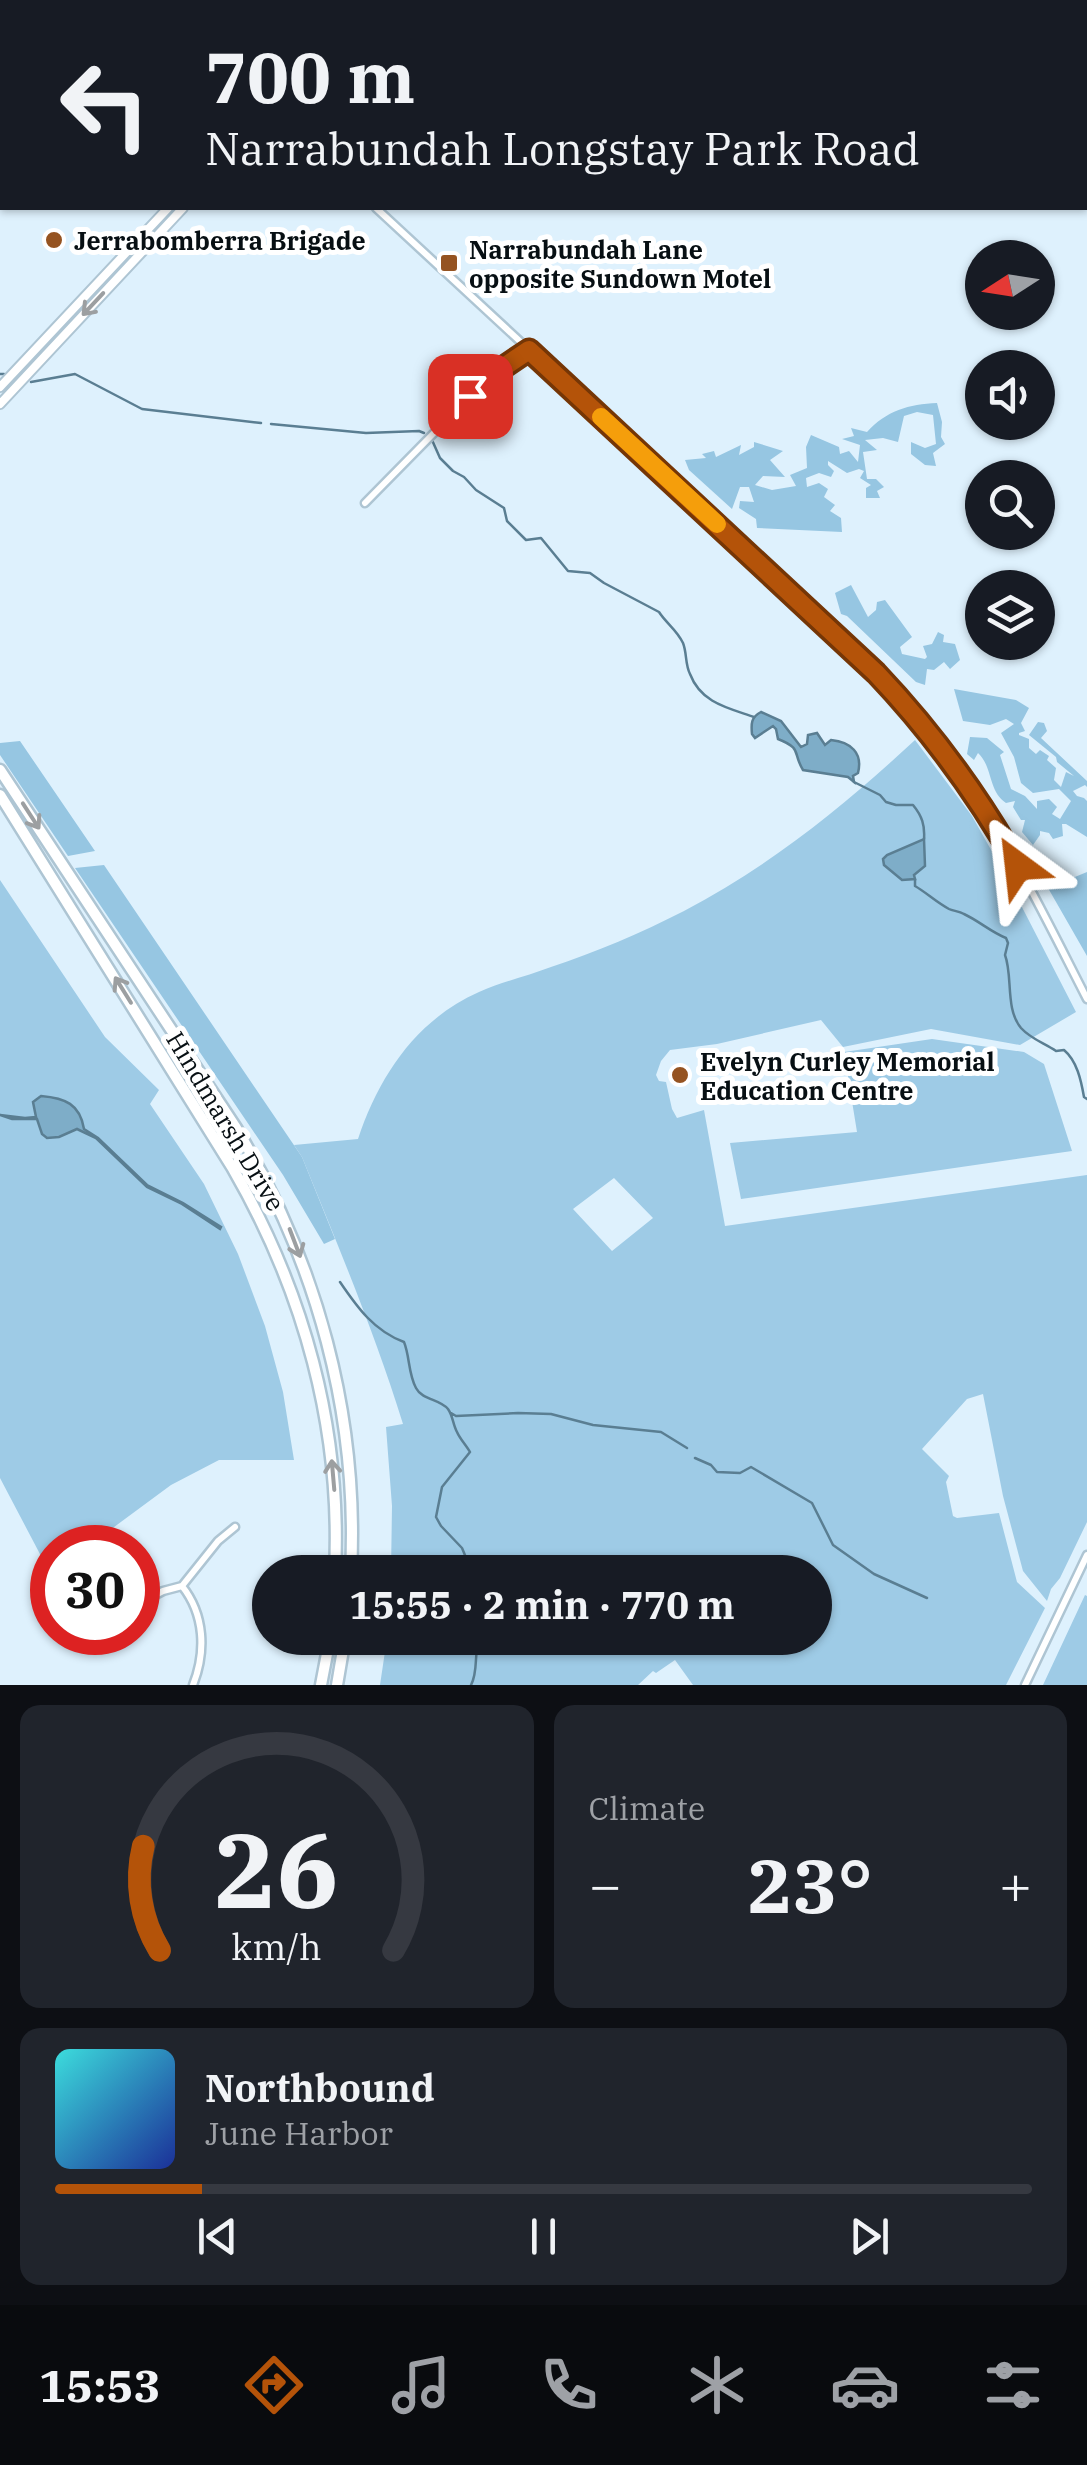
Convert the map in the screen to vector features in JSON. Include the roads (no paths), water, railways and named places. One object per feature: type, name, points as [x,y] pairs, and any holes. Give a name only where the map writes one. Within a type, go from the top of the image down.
[{"type":"main road","name":"Hindmarsh Drive","points":[[0,770],[236,1128],[262,1170],[289,1228],[317,1304],[342,1408],[352,1497],[351,1555]]},
{"type":"main road","name":"Hindmarsh Drive","points":[[0,795],[232,1167],[267,1230],[292,1288],[311,1348],[328,1432],[335,1497],[335,1555]]},
{"type":"main road","points":[[49,872],[61,862]]},
{"type":"main road","points":[[321,1685],[327,1655]]},
{"type":"main road","points":[[337,1685],[342,1655]]},
{"type":"street","points":[[0,387],[166,210]]},
{"type":"street","points":[[0,404],[181,210]]},
{"type":"street","points":[[378,210],[850,647],[917,717],[998,832],[1087,1000]]},
{"type":"street","points":[[364,503],[489,377],[529,350]]},
{"type":"street","points":[[160,1593],[182,1586],[218,1541],[236,1527]]},
{"type":"street","points":[[1025,1685],[1087,1555]]},
{"type":"street","points":[[182,1586],[201,1631],[201,1660],[193,1685]]},
{"type":"waterway","points":[[31,382],[75,374],[142,409],[261,423]]},
{"type":"waterway","points":[[271,424],[366,433],[424,433]]},
{"type":"waterway","points":[[432,440],[440,458],[476,490],[504,508],[507,521],[526,540],[541,538],[568,571],[590,573],[659,612],[683,643],[688,670],[701,692],[716,703],[754,717]]},
{"type":"waterway","points":[[854,782],[886,802],[913,805],[922,821],[924,839]]},
{"type":"waterway","points":[[915,879],[915,886],[949,909],[1006,938],[1005,955],[1016,1020],[1033,1038],[1068,1054],[1087,1099]]},
{"type":"waterway","points":[[340,1282],[375,1325],[404,1342],[416,1388],[448,1409],[470,1452],[442,1487],[436,1517],[465,1555]]},
{"type":"waterway","points":[[451,1413],[551,1414],[593,1425],[661,1432],[687,1448]]},
{"type":"waterway","points":[[695,1458],[717,1472],[740,1473],[751,1467],[812,1503],[833,1545],[874,1574],[927,1598]]},
{"type":"waterway","points":[[471,1685],[477,1655]]},
{"type":"place","name":"Jerrabomberra Brigade","points":[[54,240]]},
{"type":"place","name":"Narrabundah Lane opposite Sundown Motel","points":[[449,263]]},
{"type":"place","name":"Evelyn Curley Memorial Education Centre","points":[[680,1075]]}]
